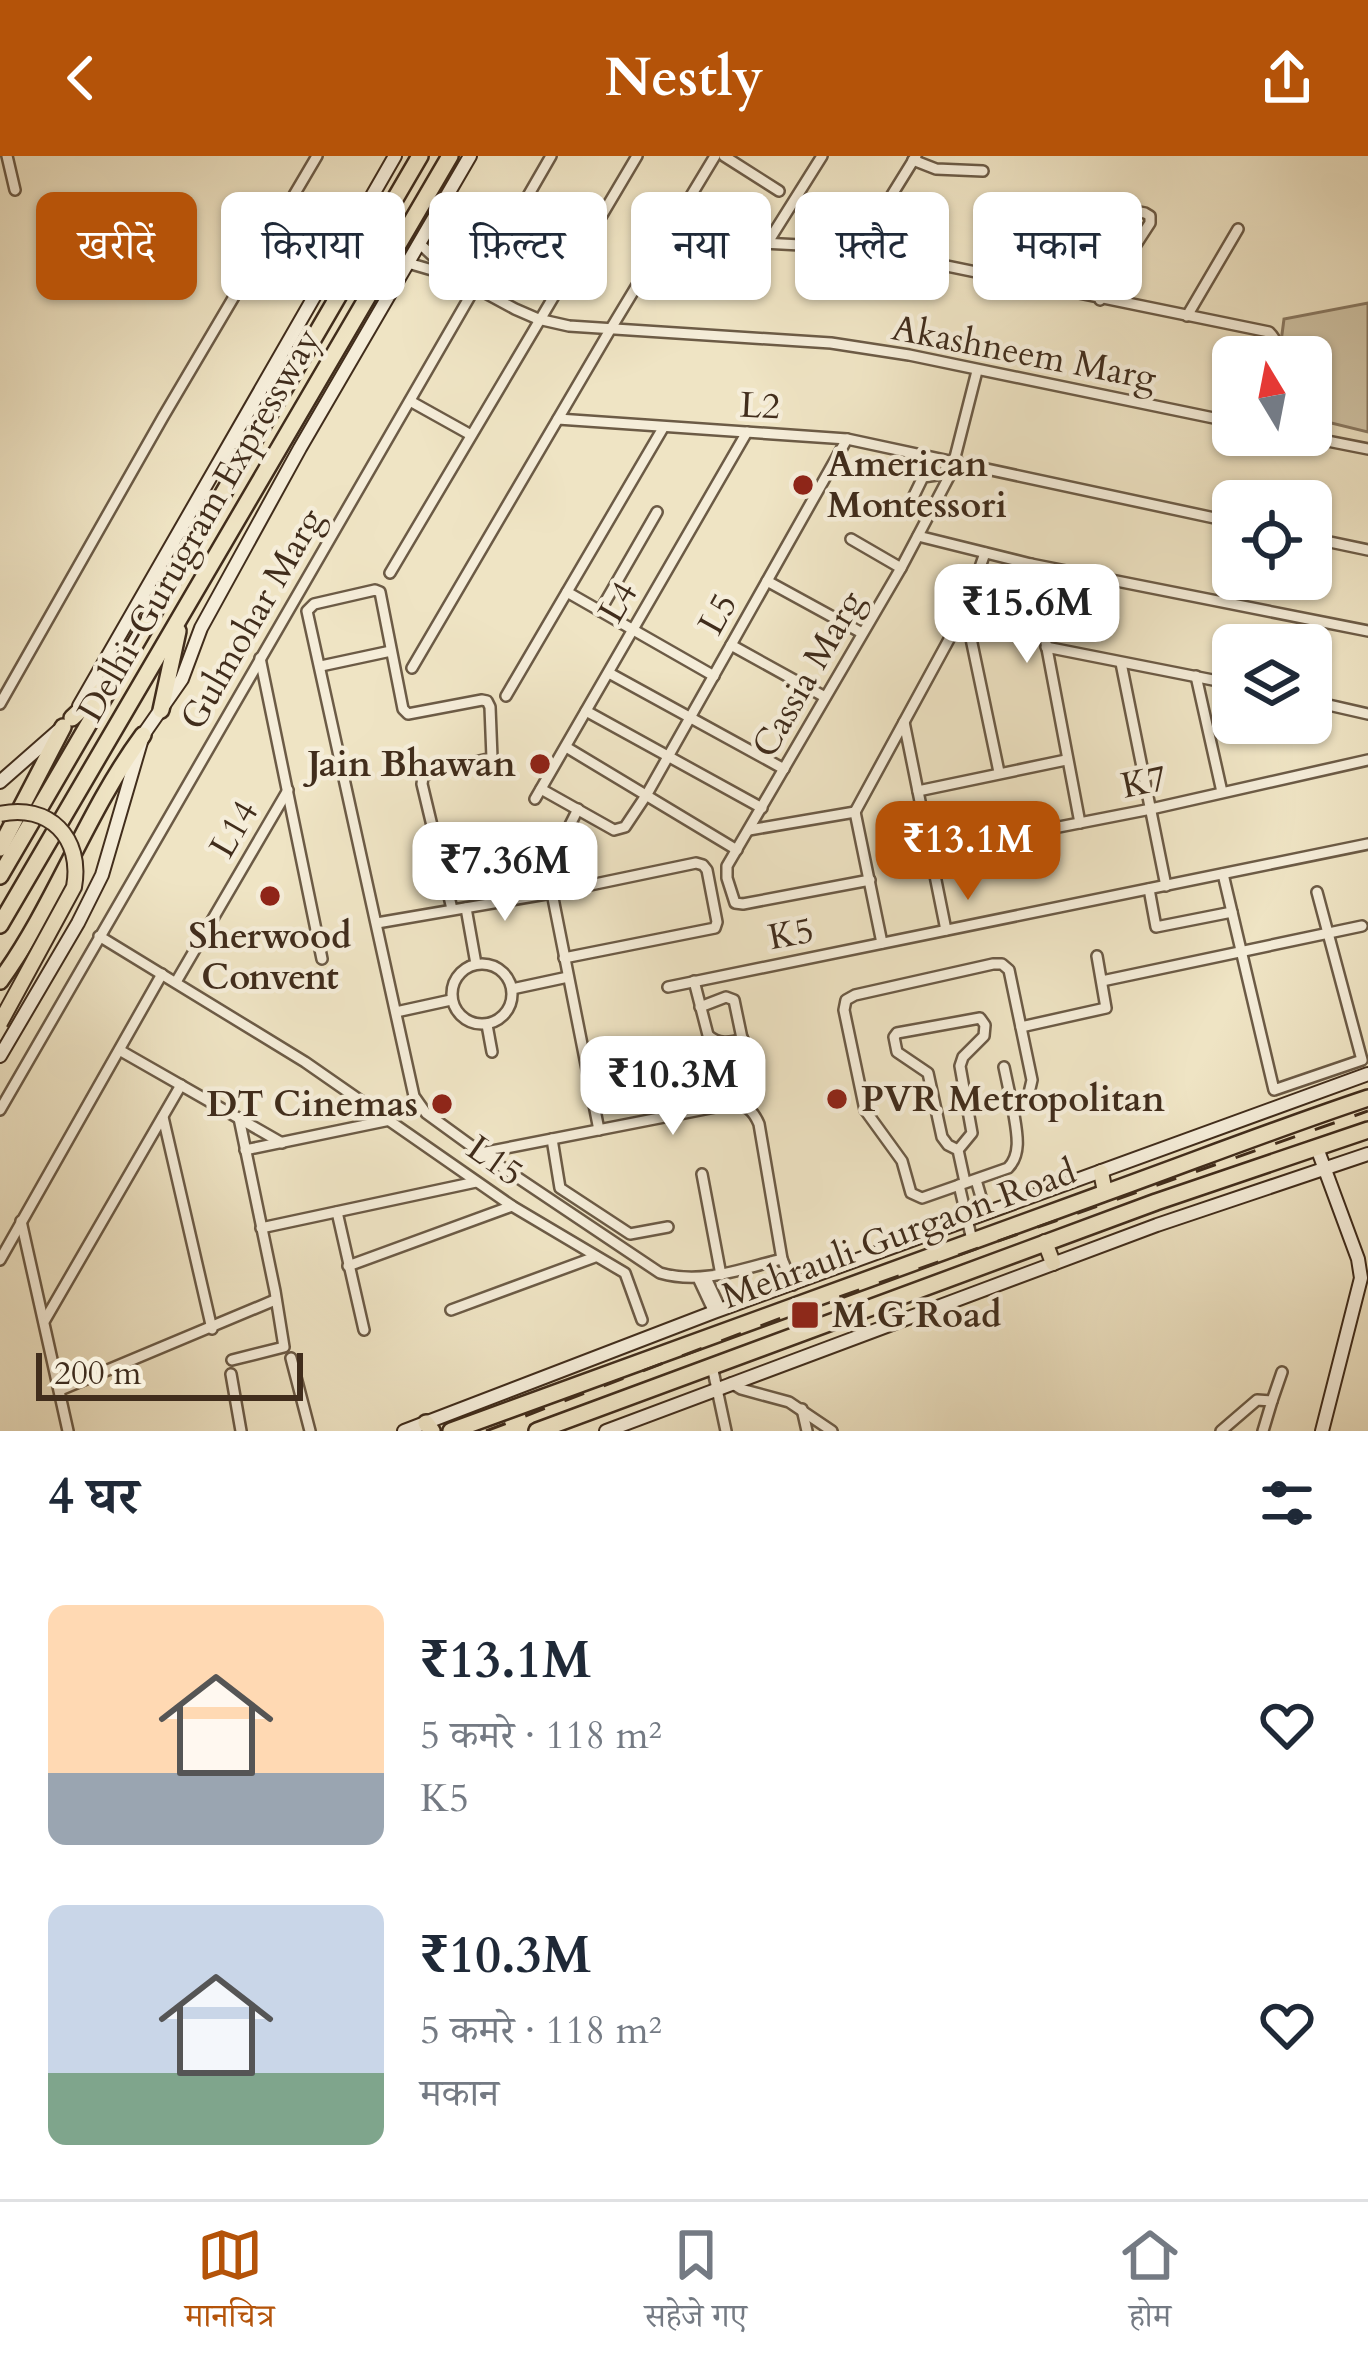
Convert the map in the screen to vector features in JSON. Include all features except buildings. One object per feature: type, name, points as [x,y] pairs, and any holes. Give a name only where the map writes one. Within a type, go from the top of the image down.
[{"type":"highway","name":"Delhi-Gurugram Expressway","points":[[0,875],[420,156]]},
{"type":"highway","name":"Delhi-Gurugram Expressway","points":[[0,925],[450,156]]},
{"type":"highway","points":[[161,710],[181,616]]},
{"type":"highway","points":[[0,848],[68,722],[122,671]]},
{"type":"highway","points":[[0,981],[21,952],[123,762],[143,735]]},
{"type":"highway","name":"Mehrauli Gurgaon Road","points":[[452,1431],[1256,1135],[1368,1099]]},
{"type":"highway","name":"Mehrauli Gurgaon Road","points":[[542,1429],[1156,1202],[1368,1130]]},
{"type":"highway","points":[[662,1352],[666,1331]]},
{"type":"highway","points":[[538,1399],[542,1429]]},
{"type":"main road","points":[[0,814],[19,810],[47,818],[64,832],[77,868],[74,887],[0,1023]]},
{"type":"main road","points":[[1101,1172],[1106,1192]]},
{"type":"main road","points":[[1045,1243],[1053,1263]]},
{"type":"street","points":[[8,156],[15,190]]},
{"type":"street","points":[[0,704],[317,156]]},
{"type":"street","points":[[0,782],[68,722],[231,425],[395,156]]},
{"type":"street","points":[[0,1056],[101,875],[143,735],[182,679],[201,628],[300,448],[470,156]]},
{"type":"street","name":"Gulmohar Marg","points":[[530,192],[551,156]]},
{"type":"street","points":[[390,573],[637,156]]},
{"type":"street","points":[[696,192],[720,156],[778,191]]},
{"type":"street","points":[[771,237],[822,156]]},
{"type":"street","points":[[893,192],[914,158],[936,170],[983,171]]},
{"type":"street","points":[[1142,212],[1150,216],[1142,235]]},
{"type":"street","points":[[1187,316],[1238,229]]},
{"type":"street","name":"Akashneem Marg","points":[[419,243],[429,252]]},
{"type":"street","name":"Akashneem Marg","points":[[407,263],[429,269]]},
{"type":"street","points":[[412,668],[631,296]]},
{"type":"street","name":"Gulmohar Marg","points":[[0,1110],[468,300]]},
{"type":"street","name":"Akashneem Marg","points":[[501,300],[538,319],[569,326],[831,343],[1212,418]]},
{"type":"street","points":[[1100,300],[1272,336]]},
{"type":"street","name":"Cassia Marg","points":[[870,880],[743,904],[731,896],[727,866],[901,568],[954,467],[977,371]]},
{"type":"street","points":[[410,401],[471,435]]},
{"type":"street","name":"L2","points":[[558,419],[847,439],[954,467],[1212,518]]},
{"type":"street","points":[[506,696],[663,428]]},
{"type":"street","name":"L4","points":[[578,809],[538,794],[747,432]]},
{"type":"street","name":"L5","points":[[578,809],[614,830],[626,827],[847,439]]},
{"type":"street","points":[[1332,442],[1368,449]]},
{"type":"street","points":[[300,448],[314,457]]},
{"type":"street","points":[[905,514],[923,477],[954,467]]},
{"type":"street","points":[[600,611],[657,512]]},
{"type":"street","points":[[918,536],[1031,564],[1368,631]]},
{"type":"street","points":[[850,539],[901,568]]},
{"type":"street","points":[[1332,542],[1368,550]]},
{"type":"street","points":[[883,943],[855,812],[965,610],[985,553]]},
{"type":"street","points":[[1031,564],[1080,824]]},
{"type":"street","points":[[767,581],[862,633]]},
{"type":"street","points":[[452,909],[423,777],[491,758],[490,706],[482,700],[408,714],[403,710],[380,592],[309,607],[408,1078],[426,1113],[660,1273],[702,1279],[782,1259]]},
{"type":"street","points":[[567,592],[714,676]]},
{"type":"street","points":[[965,610],[999,772]]},
{"type":"street","points":[[731,645],[825,697]]},
{"type":"street","points":[[1046,647],[1212,679]]},
{"type":"street","points":[[321,666],[391,651]]},
{"type":"street","points":[[260,658],[289,790]]},
{"type":"street","points":[[1121,663],[1166,886]]},
{"type":"street","points":[[609,673],[784,769]]},
{"type":"street","points":[[1196,676],[1222,793]]},
{"type":"street","points":[[1332,706],[1368,714]]},
{"type":"street","points":[[586,711],[762,808]]},
{"type":"street","points":[[904,722],[946,930]]},
{"type":"street","points":[[566,747],[737,850]]},
{"type":"street","points":[[918,791],[1066,760]]},
{"type":"street","name":"K7","points":[[931,852],[1368,760]]},
{"type":"street","name":"L14","points":[[289,790],[322,959]]},
{"type":"street","name":"L14","points":[[176,982],[289,790]]},
{"type":"street","points":[[566,833],[578,809]]},
{"type":"street","points":[[749,830],[855,812]]},
{"type":"street","name":"K5","points":[[668,987],[1368,844]]},
{"type":"street","points":[[377,923],[704,865],[715,928],[564,958]]},
{"type":"street","points":[[1223,874],[1274,1090],[1362,1060],[1317,892]]},
{"type":"street","points":[[1150,889],[1156,927],[1232,912]]},
{"type":"street","points":[[551,893],[599,1130]]},
{"type":"street","points":[[466,908],[476,964]]},
{"type":"street","points":[[1102,981],[1362,926]]},
{"type":"street","points":[[99,935],[176,982]]},
{"type":"street","points":[[1021,1027],[1106,1009],[1097,956]]},
{"type":"street","points":[[476,964],[500,969],[512,989],[507,1012],[487,1025],[464,1020],[451,1000],[456,977],[476,964]]},
{"type":"street","points":[[1004,1067],[1018,1150],[1015,1161],[1008,1168],[922,1198],[911,1193],[902,1161],[865,1110],[844,1010],[846,1000],[1002,964],[1010,970],[1031,1087],[1013,1108]]},
{"type":"street","points":[[0,1261],[163,974]]},
{"type":"street","points":[[512,989],[568,977]]},
{"type":"street","points":[[694,981],[705,1027],[713,1040],[743,1039]]},
{"type":"street","name":"L15","points":[[176,982],[304,1062],[512,1206],[625,1274],[642,1320]]},
{"type":"street","points":[[700,1007],[726,997],[734,1000],[748,1067]]},
{"type":"street","points":[[396,1012],[451,1000]]},
{"type":"street","points":[[958,1150],[972,1133],[960,1066],[984,1036],[980,1018],[894,1037],[897,1052],[928,1073],[942,1137],[958,1150],[967,1182],[986,1214]]},
{"type":"street","points":[[487,1025],[492,1052]]},
{"type":"street","points":[[121,1051],[282,1143]]},
{"type":"street","points":[[404,1431],[429,1427],[717,1311],[1368,1074]]},
{"type":"street","points":[[45,1320],[181,1085]]},
{"type":"street","points":[[481,1153],[744,1105],[759,1124],[782,1259],[793,1285]]},
{"type":"street","points":[[163,1117],[212,1329]]},
{"type":"street","points":[[232,1360],[284,1347],[239,1118]]},
{"type":"street","points":[[245,1150],[390,1120]]},
{"type":"street","points":[[552,1139],[557,1180],[565,1194],[630,1234],[668,1227]]},
{"type":"street","points":[[1317,1148],[1361,1277],[1322,1431]]},
{"type":"street","points":[[607,1431],[1156,1225],[1368,1154]]},
{"type":"street","points":[[702,1174],[721,1274]]},
{"type":"street","points":[[261,1228],[476,1182]]},
{"type":"street","points":[[967,1182],[966,1221],[972,1240]]},
{"type":"street","points":[[348,1266],[512,1206]]},
{"type":"street","points":[[337,1212],[364,1330]]},
{"type":"street","points":[[21,1221],[68,1431]]},
{"type":"street","points":[[452,1310],[595,1257]]},
{"type":"street","points":[[702,1279],[717,1311]]},
{"type":"street","points":[[60,1390],[275,1300]]},
{"type":"street","points":[[291,1358],[310,1431]]},
{"type":"street","points":[[712,1364],[724,1386],[726,1431]]},
{"type":"street","points":[[1264,1431],[1282,1372]]},
{"type":"street","points":[[231,1374],[241,1431]]},
{"type":"street","points":[[724,1386],[802,1409],[832,1431]]},
{"type":"street","points":[[1221,1431],[1257,1400],[1272,1401]]},
{"type":"street","points":[[802,1409],[807,1431]]},
{"type":"shaded area","points":[[1368,303],[1368,432],[1332,423],[1332,336],[1282,336],[1284,319]]},
{"type":"railway","points":[[486,1431],[802,1310],[1368,1111]]},
{"type":"place","name":"American Montessori","points":[[803,485]]},
{"type":"place","name":"Jain Bhawan","points":[[540,764]]},
{"type":"place","name":"Sherwood Convent","points":[[270,896]]},
{"type":"place","name":"PVR Metropolitan","points":[[837,1099]]},
{"type":"place","name":"DT Cinemas","points":[[442,1104]]},
{"type":"place","name":"M G Road","points":[[805,1315]]}]
